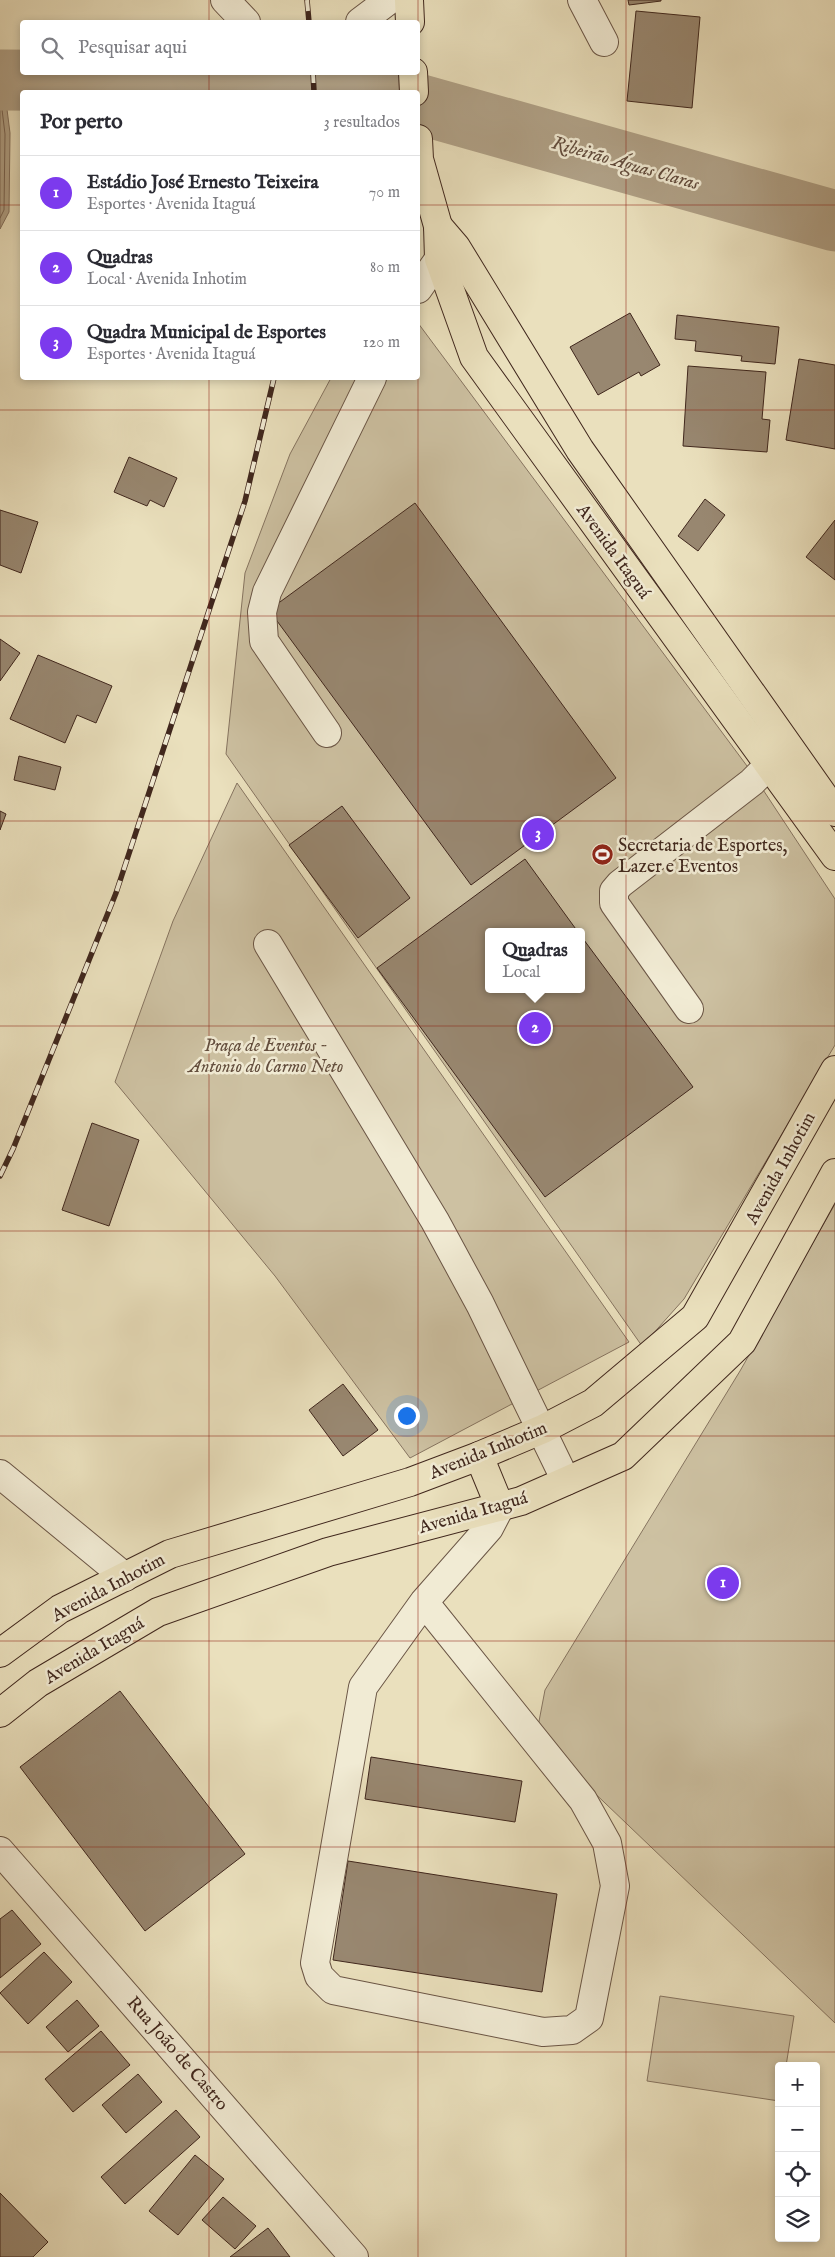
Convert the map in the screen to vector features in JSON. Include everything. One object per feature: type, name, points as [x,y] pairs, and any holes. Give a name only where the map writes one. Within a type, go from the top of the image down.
[{"type":"main road","points":[[409,0],[410,20]]},
{"type":"main road","points":[[413,75],[414,90]]},
{"type":"main road","name":"Avenida Itaguá","points":[[420,157],[438,226],[438,259],[474,357],[835,856]]},
{"type":"main road","name":"Avenida Itaguá","points":[[438,226],[456,247],[580,450],[835,812]]},
{"type":"main road","name":"Avenida Inhotim","points":[[0,1653],[60,1609],[170,1554],[410,1482],[543,1429],[594,1403],[695,1317],[835,1070]]},
{"type":"main road","name":"Avenida Itaguá","points":[[0,1713],[38,1683],[158,1612],[328,1552],[521,1501],[624,1456],[742,1342],[835,1173]]},
{"type":"main road","points":[[479,1456],[500,1507]]},
{"type":"street","points":[[224,0],[244,20]]},
{"type":"street","points":[[363,20],[389,0]]},
{"type":"street","points":[[582,0],[604,42]]},
{"type":"street","points":[[420,286],[438,259]]},
{"type":"street","points":[[326,733],[264,642],[262,612],[267,592],[371,380]]},
{"type":"street","points":[[689,1009],[614,903],[614,891],[620,884],[770,766]]},
{"type":"street","points":[[268,944],[435,1221],[480,1304],[543,1429],[566,1481]]},
{"type":"street","points":[[0,1474],[125,1577]]},
{"type":"street","points":[[424,1602],[583,1800],[607,1843],[615,1886],[589,2018],[572,2030],[544,2032],[333,1990],[319,1976],[315,1963],[364,1687],[424,1602],[489,1528],[500,1507]]},
{"type":"street","name":"Rua João de Castro","points":[[0,1851],[354,2257]]},
{"type":"green space","points":[[420,326],[750,770],[835,899],[835,1045],[684,1299],[642,1346],[226,754],[245,573],[290,454],[330,380],[420,380]]},
{"type":"green space","name":"Praça de Eventos - Antonio do Carmo Neto","points":[[237,783],[629,1342],[410,1458],[275,1276],[115,1082],[173,921]]},
{"type":"green space","points":[[835,1204],[835,2023],[536,1737],[545,1690],[740,1371]]},
{"type":"green space","points":[[660,1996],[794,2016],[787,2062],[775,2062],[775,2100],[647,2081]]},
{"type":"water","points":[[0,54],[10,133],[9,212],[0,229]]},
{"type":"building","points":[[628,0],[661,0],[661,1],[629,5]]},
{"type":"building","points":[[636,11],[700,17],[692,108],[627,101]]},
{"type":"building","points":[[630,313],[660,365],[641,376],[639,372],[598,395],[570,347]]},
{"type":"building","points":[[677,315],[779,327],[775,364],[741,361],[742,356],[695,351],[696,341],[675,339]]},
{"type":"building","points":[[799,359],[835,365],[835,449],[786,440]]},
{"type":"building","points":[[688,366],[766,372],[762,419],[770,420],[767,452],[683,446]]},
{"type":"building","points":[[129,457],[177,478],[164,507],[150,500],[147,506],[114,492]]},
{"type":"building","points":[[705,499],[725,515],[698,551],[678,536]]},
{"type":"building","points":[[415,503],[616,778],[471,885],[269,610]]},
{"type":"building","points":[[0,510],[38,522],[21,573],[0,565]]},
{"type":"building","points":[[835,520],[835,580],[806,557]]},
{"type":"building","points":[[0,639],[20,653],[0,681]]},
{"type":"building","points":[[38,655],[112,686],[96,723],[77,715],[65,743],[10,719]]},
{"type":"building","points":[[19,756],[61,767],[55,790],[14,780]]},
{"type":"building","points":[[342,806],[410,898],[358,938],[289,845]]},
{"type":"building","points":[[0,811],[6,814],[0,830]]},
{"type":"building","points":[[525,859],[575,928],[485,928],[485,993],[585,993],[585,941],[693,1087],[545,1197],[377,968]]},
{"type":"building","points":[[92,1123],[139,1140],[109,1226],[62,1210]]},
{"type":"building","points":[[343,1384],[378,1430],[343,1456],[309,1410]]},
{"type":"building","points":[[120,1691],[245,1854],[145,1931],[20,1767]]},
{"type":"building","points":[[371,1757],[522,1781],[515,1822],[365,1799]]},
{"type":"building","points":[[348,1861],[557,1894],[542,1992],[333,1960]]},
{"type":"building","points":[[12,1910],[41,1944],[0,1978],[0,1919]]},
{"type":"building","points":[[44,1952],[72,1982],[28,2024],[0,1993]]},
{"type":"building","points":[[77,2000],[99,2026],[68,2052],[46,2027]]},
{"type":"building","points":[[101,2031],[130,2065],[73,2112],[45,2079]]},
{"type":"building","points":[[138,2074],[162,2102],[126,2133],[102,2105]]},
{"type":"building","points":[[176,2110],[200,2137],[125,2204],[101,2177]]},
{"type":"building","points":[[195,2155],[224,2179],[178,2235],[149,2211]]},
{"type":"building","points":[[0,2193],[48,2242],[33,2257],[0,2257]]},
{"type":"building","points":[[223,2197],[256,2226],[235,2249],[202,2220]]},
{"type":"building","points":[[268,2228],[290,2257],[230,2257]]},
{"type":"waterway","name":"Ribeirão Águas Claras","points":[[0,80],[342,82],[371,90]]},
{"type":"waterway","name":"Ribeirão Águas Claras","points":[[420,105],[835,221]]},
{"type":"railway","points":[[307,0],[309,20]]},
{"type":"railway","points":[[313,75],[314,90]]},
{"type":"railway","points":[[0,1176],[13,1149],[116,893],[245,501],[274,380]]},
{"type":"place","name":"Quadra Municipal de Esportes","points":[[538,834]]},
{"type":"place","name":"Secretaria de Esportes, Lazer e Eventos","points":[[602,855]]},
{"type":"place","name":"Quadras","points":[[535,1028]]},
{"type":"place","name":"Estádio José Ernesto Teixeira","points":[[723,1583]]}]
